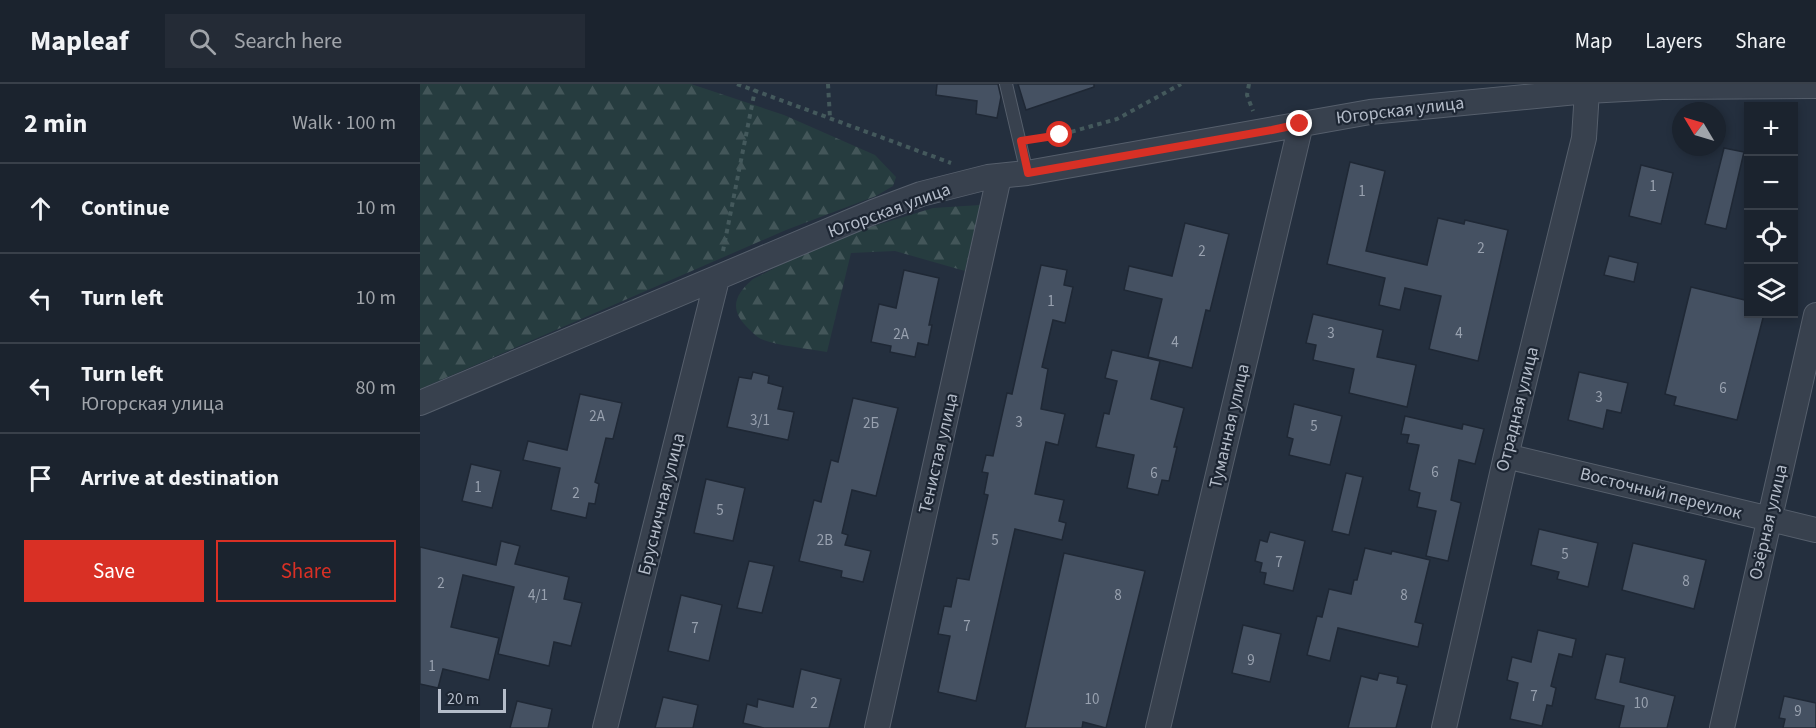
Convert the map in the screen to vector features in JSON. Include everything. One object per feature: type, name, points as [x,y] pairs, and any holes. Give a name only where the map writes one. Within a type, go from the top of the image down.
[{"type":"street","name":"Югорская улица","points":[[420,403],[912,198],[994,177],[1028,173],[1370,112],[1587,90],[1816,86]]},
{"type":"street","name":"Отрадная улица","points":[[1444,728],[1506,456],[1584,138],[1587,90]]},
{"type":"street","name":"Туманная улица","points":[[1158,728],[1300,124]]},
{"type":"street","name":"Тенистая улица","points":[[877,728],[994,177]]},
{"type":"street","name":"Брусничная улица","points":[[605,728],[717,279]]},
{"type":"street","name":"Озёрная улица","points":[[1722,728],[1816,315]]},
{"type":"street","name":"Восточный переулок","points":[[1506,456],[1816,530]]},
{"type":"lane","points":[[1006,84],[1028,173]]},
{"type":"path","points":[[737,84],[994,177]]},
{"type":"path","points":[[828,84],[830,118]]},
{"type":"path","points":[[1021,141],[1060,135],[1117,118],[1181,84]]},
{"type":"path","points":[[717,279],[755,90]]},
{"type":"green space","points":[[420,84],[691,84],[784,115],[875,155],[896,177],[893,186],[876,196],[786,230],[420,389]]},
{"type":"green space","points":[[980,205],[965,271],[895,251],[851,253],[827,352],[761,339],[743,323],[736,310],[741,291],[753,279],[816,247],[857,231],[933,208]]},
{"type":"building","points":[[937,84],[998,84],[1001,97],[997,118],[976,114],[977,101],[936,95]]},
{"type":"building","points":[[1018,84],[1094,84],[1094,87],[1026,110]]},
{"type":"building","points":[[1726,148],[1744,152],[1726,229],[1705,224],[1722,156],[1726,156]]},
{"type":"building","points":[[1350,162],[1385,171],[1366,251],[1427,265],[1438,218],[1464,224],[1465,220],[1508,230],[1478,361],[1429,349],[1441,296],[1405,288],[1400,310],[1379,305],[1385,278],[1327,264]]},
{"type":"building","points":[[1641,165],[1673,173],[1661,224],[1629,216]]},
{"type":"building","points":[[1185,223],[1229,234],[1210,311],[1206,310],[1192,368],[1148,357],[1162,299],[1124,290],[1129,266],[1172,276]]},
{"type":"building","points":[[1609,256],[1638,263],[1634,282],[1604,275]]},
{"type":"building","points":[[1041,265],[1067,270],[1064,285],[1073,287],[1065,323],[1053,320],[1042,367],[1048,369],[1041,409],[1065,414],[1058,445],[1046,442],[1035,494],[1064,500],[1059,521],[1066,523],[1062,540],[1015,529],[976,701],[938,692],[950,636],[938,634],[944,606],[951,607],[957,578],[969,580],[988,495],[984,494],[988,473],[982,472],[986,455],[993,456],[1007,393],[1012,394]]},
{"type":"building","points":[[904,270],[939,278],[929,325],[932,325],[928,345],[918,343],[915,357],[890,352],[891,346],[871,342],[879,304],[896,308]]},
{"type":"building","points":[[1691,287],[1744,300],[1744,318],[1763,318],[1737,420],[1674,405],[1676,397],[1665,394]]},
{"type":"building","points":[[1313,314],[1383,330],[1377,357],[1416,365],[1407,407],[1349,393],[1354,369],[1313,360],[1316,345],[1306,343]]},
{"type":"building","points":[[1112,350],[1160,361],[1151,399],[1184,408],[1174,447],[1177,447],[1169,481],[1162,480],[1158,495],[1127,488],[1134,455],[1096,447],[1104,413],[1109,414],[1117,381],[1105,378]]},
{"type":"building","points":[[753,372],[769,376],[768,383],[783,387],[778,409],[794,412],[788,440],[727,427],[739,377],[751,379]]},
{"type":"building","points":[[1579,372],[1628,383],[1621,413],[1607,410],[1603,429],[1568,420]]},
{"type":"building","points":[[580,394],[622,403],[613,439],[606,438],[595,482],[599,484],[595,504],[589,503],[586,518],[551,510],[560,468],[523,460],[528,441],[567,450]]},
{"type":"building","points":[[853,398],[898,408],[876,496],[852,490],[842,533],[848,535],[845,545],[871,551],[863,582],[841,577],[842,571],[799,561],[814,500],[821,502],[831,460],[838,462]]},
{"type":"building","points":[[1294,404],[1342,416],[1330,465],[1289,455],[1293,439],[1287,437]]},
{"type":"building","points":[[1405,416],[1462,429],[1463,424],[1484,429],[1475,464],[1459,460],[1451,500],[1461,503],[1448,561],[1426,556],[1436,511],[1417,507],[1420,493],[1409,490],[1419,445],[1407,443],[1409,435],[1401,434]]},
{"type":"building","points":[[471,464],[501,471],[492,508],[462,501]]},
{"type":"building","points":[[1346,473],[1363,477],[1349,535],[1332,531]]},
{"type":"building","points":[[706,479],[745,488],[733,541],[694,533]]},
{"type":"building","points":[[1539,529],[1598,543],[1588,587],[1557,579],[1559,572],[1531,565]]},
{"type":"building","points":[[1270,532],[1305,541],[1293,591],[1264,584],[1266,573],[1260,572],[1262,563],[1255,561],[1260,540],[1267,542]]},
{"type":"building","points":[[501,541],[520,546],[515,564],[569,577],[564,599],[582,603],[571,646],[554,642],[549,666],[498,654],[514,587],[463,575],[451,627],[499,638],[489,680],[443,669],[438,688],[420,684],[420,547],[496,565]]},
{"type":"building","points":[[1633,543],[1706,560],[1694,609],[1622,590]]},
{"type":"building","points":[[1365,548],[1391,554],[1392,551],[1430,560],[1415,622],[1423,624],[1418,647],[1338,628],[1330,661],[1307,655],[1317,616],[1322,617],[1329,589],[1351,594]]},
{"type":"building","points":[[1064,553],[1145,571],[1106,728],[1083,722],[1082,728],[1025,728]]},
{"type":"building","points":[[749,561],[774,566],[762,613],[737,608]]},
{"type":"building","points":[[681,595],[722,605],[709,661],[668,651]]},
{"type":"building","points":[[1243,625],[1281,634],[1270,682],[1232,673]]},
{"type":"building","points":[[1538,630],[1576,639],[1572,657],[1559,654],[1551,686],[1556,688],[1552,706],[1547,705],[1542,726],[1510,719],[1518,683],[1507,680],[1512,657],[1531,662]]},
{"type":"building","points":[[1606,654],[1625,658],[1620,682],[1675,696],[1667,728],[1619,728],[1624,706],[1595,699]]},
{"type":"building","points":[[801,669],[841,679],[829,728],[764,728],[743,723],[747,704],[757,707],[758,699],[793,707]]},
{"type":"building","points":[[1379,673],[1398,677],[1397,683],[1407,685],[1396,728],[1348,728],[1361,676],[1377,680]]},
{"type":"building","points":[[1784,696],[1816,703],[1816,728],[1783,728],[1785,719],[1779,718]]},
{"type":"building","points":[[663,697],[698,705],[693,728],[655,728]]},
{"type":"building","points":[[517,701],[552,709],[548,728],[510,728]]},
{"type":"route","points":[[1060,135],[1021,141],[1028,173],[1300,124]]}]
